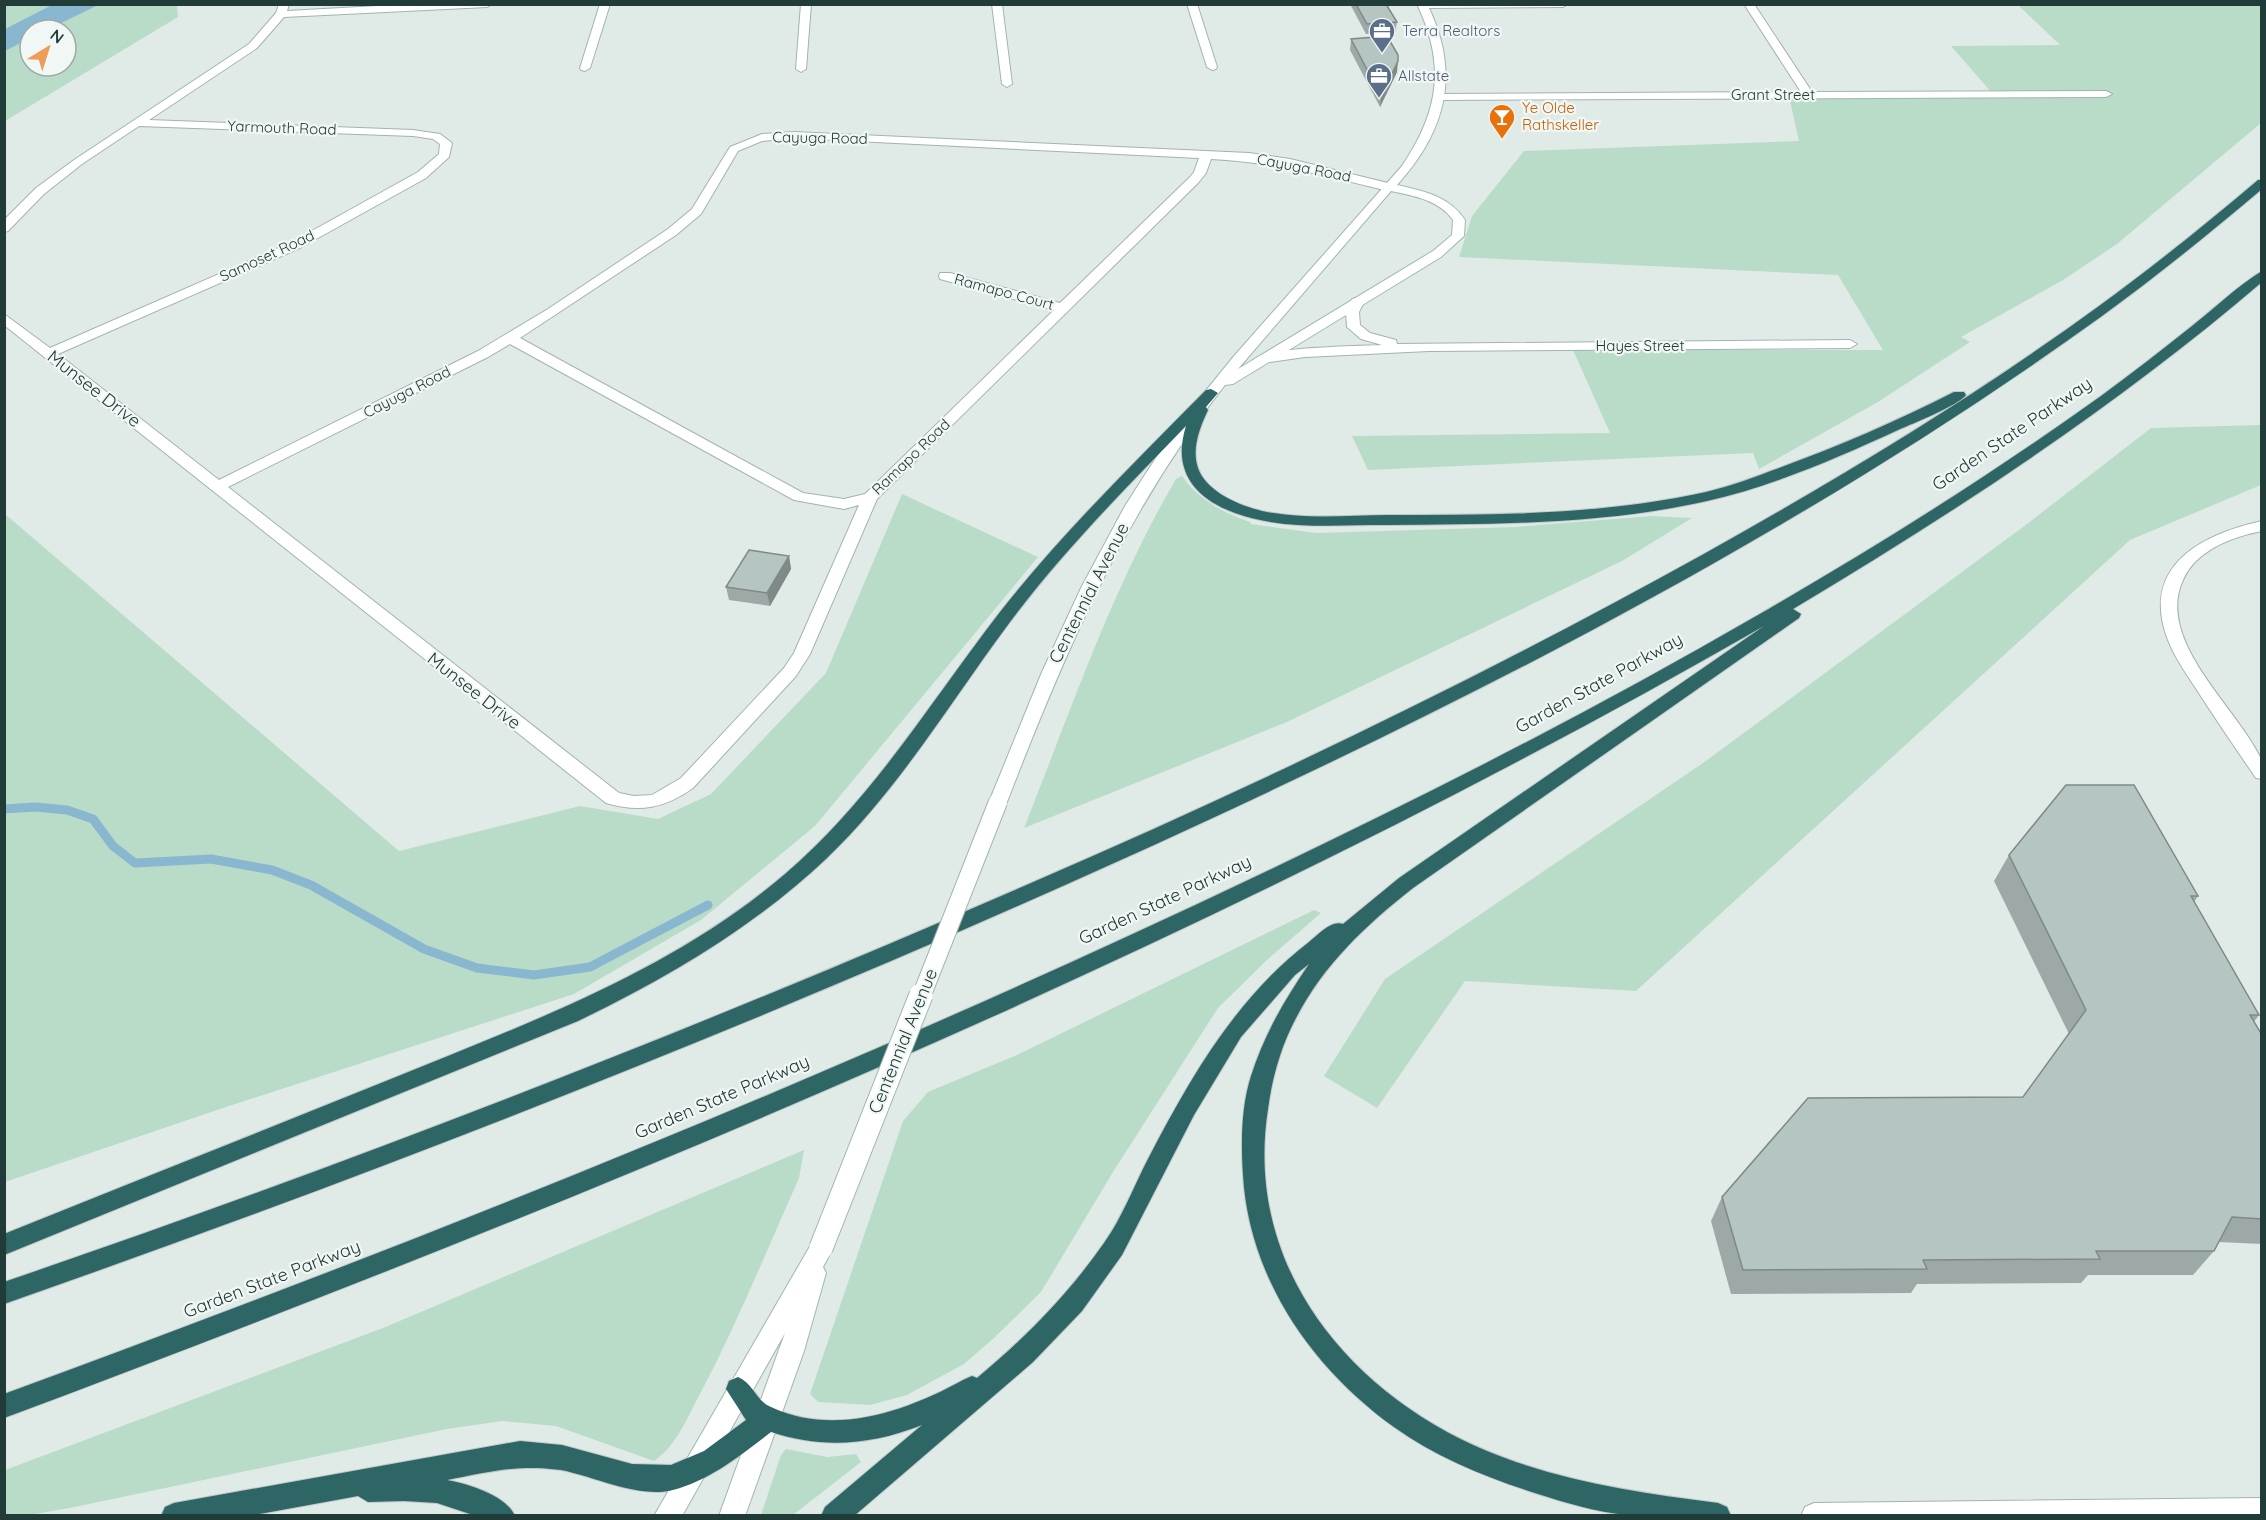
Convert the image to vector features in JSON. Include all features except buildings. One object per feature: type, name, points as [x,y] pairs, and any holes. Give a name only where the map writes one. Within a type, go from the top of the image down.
[{"type":"highway","points":[[4,1293],[372,1161],[671,1044],[1023,896],[1242,797],[1438,702],[1656,587],[1851,475],[1962,406],[2058,341],[2177,254],[2262,183]]},
{"type":"highway","name":"Garden State Parkway","points":[[4,1406],[346,1276],[661,1149],[1002,1003],[1348,840],[1593,715],[1752,626],[1941,512],[2099,404],[2206,323],[2262,275]]},
{"type":"highway","points":[[1211,393],[1192,428],[1186,456],[1201,486],[1236,508],[1273,517],[1319,520],[1452,520],[1555,516],[1646,508],[1739,487],[1889,429],[1977,386],[2058,341]]},
{"type":"highway","points":[[4,1245],[571,1015],[654,974],[718,936],[780,890],[852,820],[893,769],[990,636],[1048,563],[1211,393]]},
{"type":"highway","points":[[834,1515],[1024,1354],[1074,1303],[1114,1248],[1200,1081],[1251,1008],[1288,969],[1406,883],[1941,512]]},
{"type":"highway","points":[[1406,883],[1347,933],[1308,980],[1280,1032],[1259,1087],[1252,1145],[1256,1206],[1268,1253],[1283,1289],[1314,1337],[1350,1376],[1404,1420],[1439,1440],[1478,1459],[1546,1485],[1634,1506],[1718,1515]]},
{"type":"highway","points":[[738,1389],[756,1413],[793,1426],[825,1432],[873,1428],[903,1420],[961,1394],[1024,1354]]},
{"type":"highway","points":[[174,1515],[520,1454],[562,1458],[610,1472],[652,1479],[671,1478],[733,1448],[769,1419]]},
{"type":"highway","points":[[270,1498],[380,1489],[438,1489],[477,1502],[502,1515]]},
{"type":"street","points":[[4,228],[40,191],[78,162],[253,46],[282,9],[487,4]]},
{"type":"street","points":[[585,68],[605,4]]},
{"type":"street","points":[[801,69],[806,4]]},
{"type":"street","points":[[997,4],[1007,84]]},
{"type":"street","points":[[1192,4],[1212,67]]},
{"type":"street","points":[[1423,5],[1563,4]]},
{"type":"street","points":[[1749,4],[1808,95]]},
{"type":"street","name":"Centennial Avenue","points":[[732,1515],[792,1351],[821,1248],[1044,685],[1091,583],[1157,468],[1211,393],[1420,147],[1430,129],[1440,97],[1443,76],[1441,50],[1434,26],[1423,5]]},
{"type":"street","name":"Grant Street","points":[[1440,97],[2106,94]]},
{"type":"street","name":"Yarmouth Road","points":[[137,123],[427,135]]},
{"type":"street","name":"Samoset Road","points":[[49,353],[296,245],[422,175],[446,155],[446,143],[436,136],[427,135]]},
{"type":"street","name":"Cayuga Road","points":[[217,487],[483,354],[510,338],[672,232],[697,211],[734,149],[758,138],[776,135],[1275,160],[1428,196],[1446,206],[1457,216],[1460,231],[1454,242],[1357,302]]},
{"type":"street","name":"Ramapo Road","points":[[510,338],[799,497],[844,504],[870,497],[1194,180],[1206,155]]},
{"type":"street","name":"Ramapo Court","points":[[945,276],[1062,308]]},
{"type":"street","points":[[1211,393],[1262,359],[1357,302]]},
{"type":"street","name":"Hayes Street","points":[[1357,302],[1352,309],[1350,321],[1360,333],[1381,341],[1429,347]]},
{"type":"street","name":"Munsee Drive","points":[[4,318],[613,798],[644,804],[673,794],[687,783],[790,672],[802,654],[870,497]]},
{"type":"street","name":"Hayes Street","points":[[1262,359],[1305,353],[1429,347],[1850,344]]},
{"type":"street","points":[[2262,526],[2220,538],[2194,553],[2176,574],[2169,598],[2171,627],[2185,658],[2262,773]]},
{"type":"street","name":"Centennial Avenue","points":[[667,1515],[821,1248]]},
{"type":"street","points":[[1814,1515],[2262,1511]]},
{"type":"green space","points":[[4,5],[177,5],[178,17],[78,77],[78,18],[18,18],[18,78],[77,78],[5,121]]},
{"type":"green space","points":[[2018,5],[2261,5],[2261,123],[2117,244],[2063,280],[1961,337],[1970,342],[1878,402],[1759,469],[1753,453],[1368,470],[1352,436],[1610,433],[1573,350],[1883,350],[1838,275],[1459,257],[1472,216],[1524,151],[1799,141],[1789,96],[1992,93],[1951,46],[2060,45]]},
{"type":"green space","points":[[2260,425],[2261,485],[2130,540],[1636,991],[1465,981],[1377,1108],[1324,1076],[1385,979],[1703,763],[2027,524],[2151,428]]},
{"type":"green space","points":[[1182,476],[1212,505],[1251,524],[1316,533],[1515,527],[1651,516],[1692,518],[1622,561],[1287,722],[1024,828],[1112,606],[1153,520],[1176,479]]},
{"type":"green space","points":[[902,494],[1038,557],[815,826],[701,920],[574,994],[226,1107],[5,1182],[5,514],[399,851],[580,806],[658,819],[711,794],[826,673]]},
{"type":"green space","points":[[1314,910],[1321,913],[1268,959],[1218,1008],[1113,1172],[1041,1292],[994,1338],[964,1364],[907,1395],[870,1405],[818,1402],[810,1394],[903,1121],[928,1092],[1019,1054]]},
{"type":"green space","points":[[804,1150],[799,1178],[714,1368],[681,1430],[669,1447],[654,1461],[556,1426],[502,1421],[447,1429],[70,1508],[29,1515],[5,1515],[5,1470],[383,1328]]},
{"type":"green space","points":[[786,1449],[827,1457],[856,1454],[861,1462],[793,1515],[761,1515],[781,1455]]},
{"type":"water","points":[[52,5],[98,5],[71,18],[27,18]]},
{"type":"water","points":[[18,22],[18,44],[5,51],[5,29]]},
{"type":"waterway","points":[[4,809],[35,807],[67,810],[93,819],[113,846],[135,863],[211,859],[272,870],[311,885],[424,949],[477,968],[534,975],[590,967],[708,905]]},
{"type":"place","name":"Terra Realtors","points":[[1382,54]]},
{"type":"place","name":"Allstate","points":[[1379,99]]},
{"type":"place","name":"Ye Olde Rathskeller","points":[[1502,140]]}]
